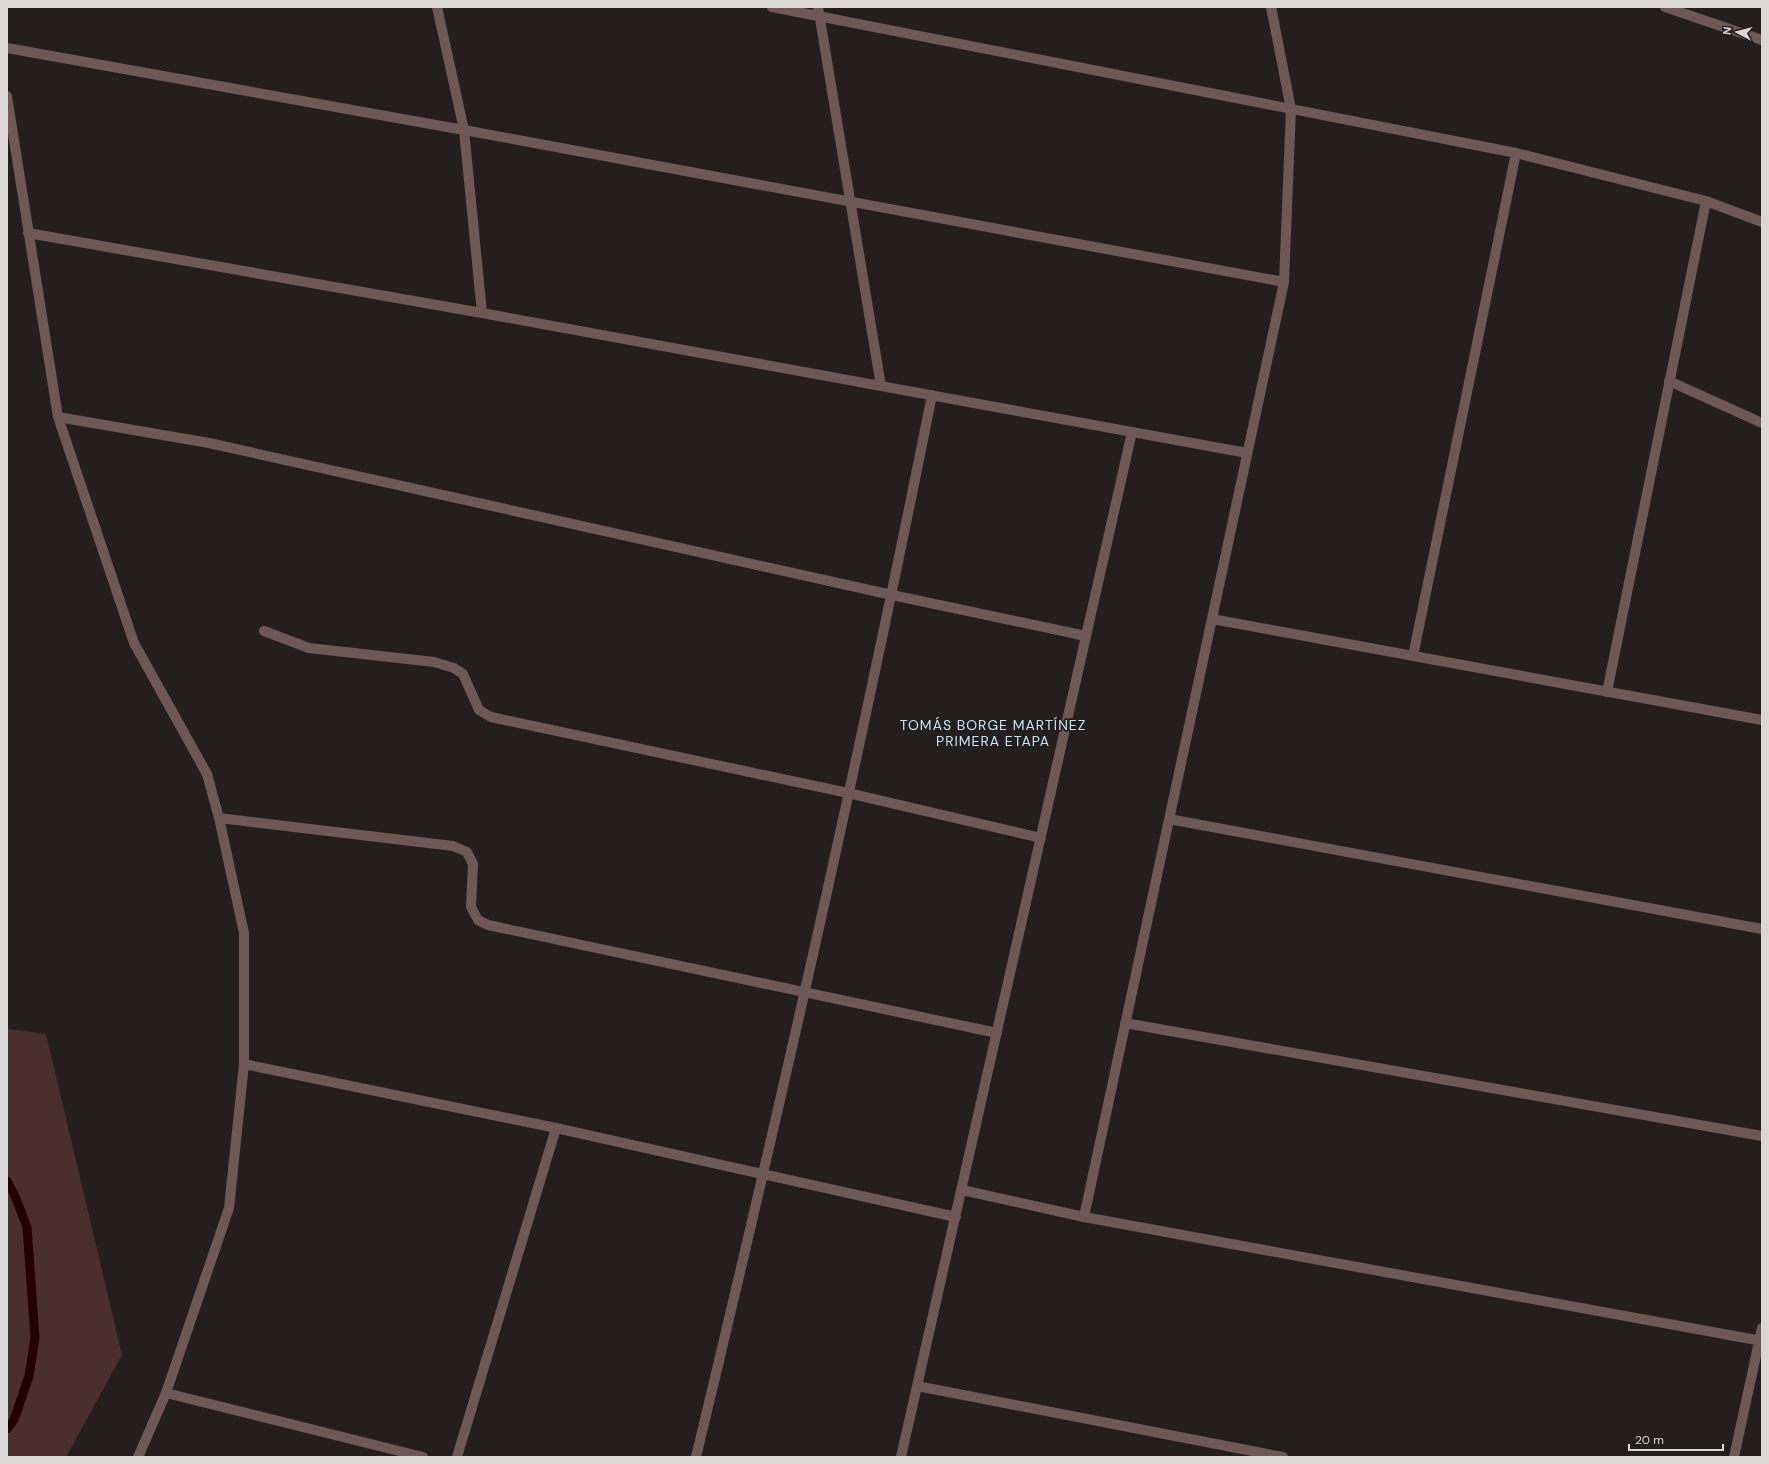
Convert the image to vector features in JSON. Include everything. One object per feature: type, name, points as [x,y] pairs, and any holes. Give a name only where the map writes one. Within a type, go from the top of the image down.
[{"type":"street","points":[[437,7],[464,130],[482,313]]},
{"type":"street","points":[[772,7],[818,11],[1516,153],[1706,202],[1762,222]]},
{"type":"street","points":[[1084,1216],[1284,282],[1291,108],[1271,7]]},
{"type":"street","points":[[1665,7],[1762,40]]},
{"type":"street","points":[[818,11],[881,386]]},
{"type":"street","points":[[7,48],[464,130],[1284,282]]},
{"type":"street","points":[[7,96],[58,417],[134,643],[207,774],[219,818],[244,933],[244,1064],[229,1208],[166,1393],[138,1457]]},
{"type":"street","points":[[1413,656],[1516,153]]},
{"type":"street","points":[[1607,692],[1706,202]]},
{"type":"street","points":[[28,233],[482,313],[1247,453]]},
{"type":"street","points":[[1669,381],[1762,422]]},
{"type":"street","points":[[696,1457],[764,1174],[805,991],[892,595],[932,395]]},
{"type":"street","points":[[58,417],[209,443],[892,595],[1086,636]]},
{"type":"street","points":[[901,1457],[1132,432]]},
{"type":"street","points":[[1212,619],[1762,720]]},
{"type":"street","points":[[264,631],[309,648],[434,662],[454,668],[463,674],[479,710],[491,717],[848,793],[1041,838]]},
{"type":"street","points":[[219,818],[453,846],[467,852],[473,864],[471,907],[478,920],[488,925],[805,991],[997,1033]]},
{"type":"street","points":[[1169,819],[1762,929]]},
{"type":"street","points":[[1125,1023],[1762,1136]]},
{"type":"street","points":[[244,1064],[556,1128],[956,1217]]},
{"type":"street","points":[[457,1457],[556,1128]]},
{"type":"street","points":[[962,1190],[1084,1216],[1761,1341]]},
{"type":"street","points":[[1734,1457],[1761,1341],[1762,1328]]},
{"type":"street","points":[[917,1386],[1283,1457]]},
{"type":"street","points":[[166,1393],[423,1457]]},
{"type":"shaded area","points":[[7,1029],[46,1034],[122,1355],[66,1457],[7,1457]]},
{"type":"waterway","points":[[7,1181],[15,1196],[27,1227],[35,1338],[29,1376],[14,1420],[7,1429]]},
{"type":"district","name":"TOMÁS BORGE MARTÍNEZ PRIMERA ETAPA","points":[[993,734]]}]
